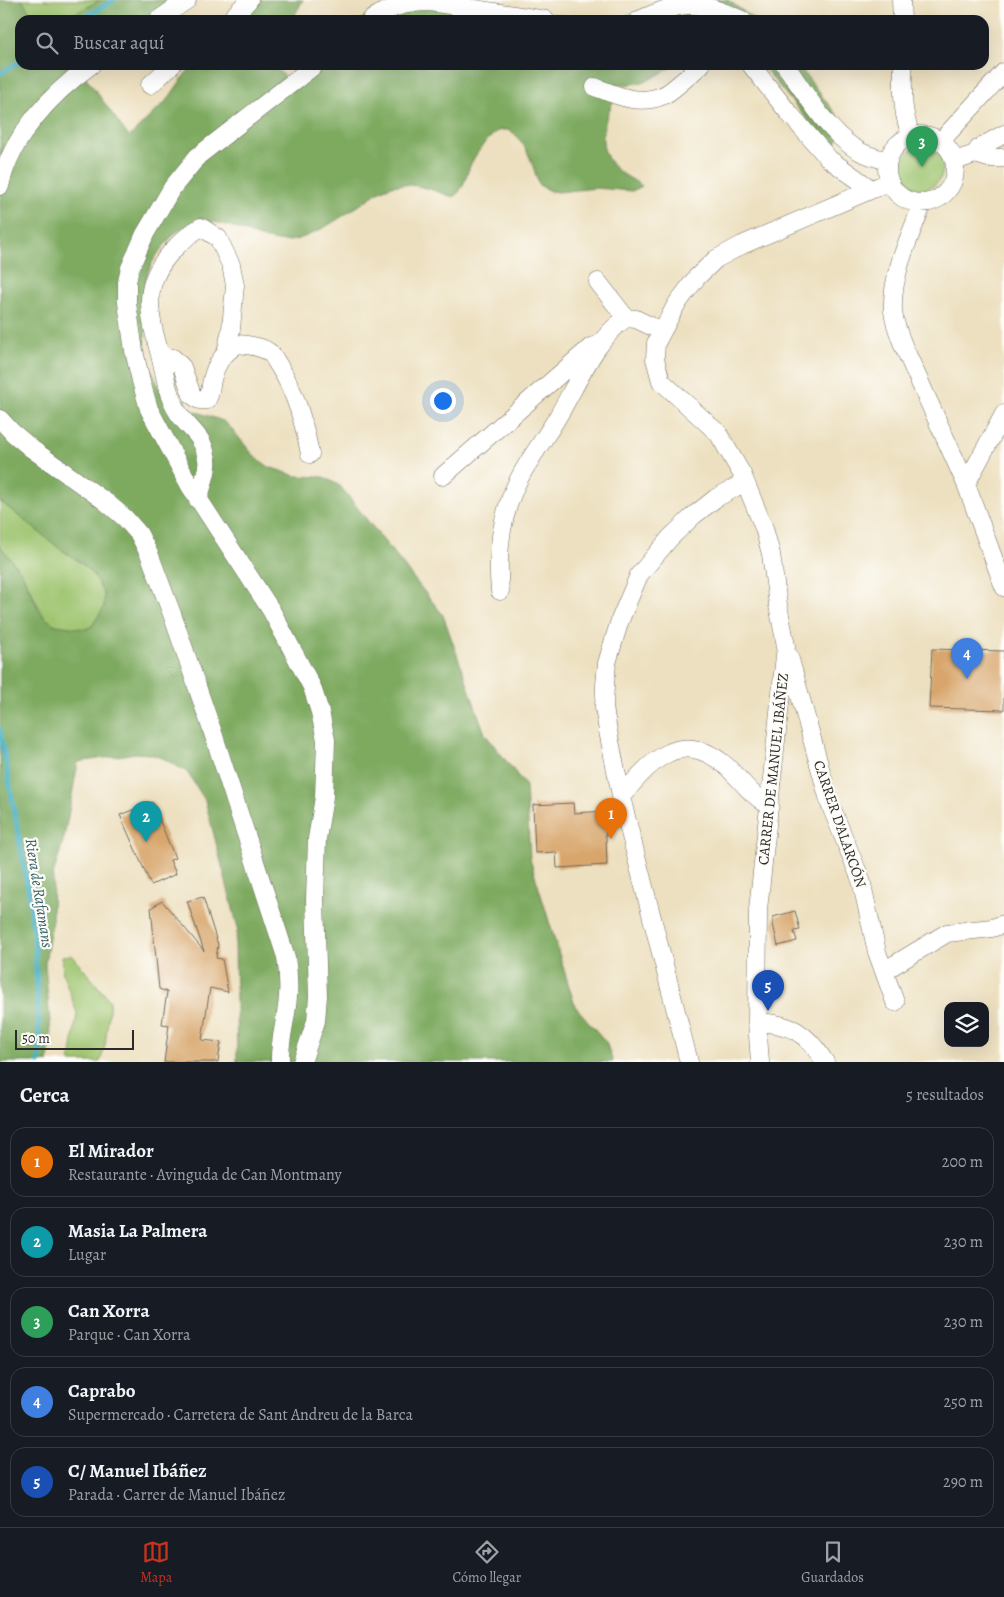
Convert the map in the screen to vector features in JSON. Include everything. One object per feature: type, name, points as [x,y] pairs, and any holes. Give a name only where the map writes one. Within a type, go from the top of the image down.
[{"type":"street","points":[[165,15],[187,0]]},
{"type":"street","points":[[235,15],[249,0]]},
{"type":"street","points":[[901,0],[902,15]]},
{"type":"street","points":[[650,15],[692,1],[725,10],[734,15]]},
{"type":"street","points":[[377,15],[381,12],[413,2],[430,2],[514,15]]},
{"type":"street","points":[[0,186],[8,159],[16,142],[32,120],[51,100],[85,70]]},
{"type":"street","points":[[150,85],[166,70]]},
{"type":"street","points":[[302,1062],[316,1020],[318,996],[315,900],[317,840],[324,797],[326,740],[320,712],[312,687],[271,610],[198,500],[149,409],[132,344],[127,302],[127,282],[130,268],[145,234],[172,188],[186,170],[198,156],[309,70]]},
{"type":"street","points":[[595,87],[621,97],[643,101],[665,95],[695,70]]},
{"type":"street","points":[[755,70],[829,159],[871,190]]},
{"type":"street","points":[[789,70],[827,123],[850,145],[861,152],[887,161]]},
{"type":"street","points":[[903,70],[905,122],[912,136]]},
{"type":"street","points":[[941,142],[1004,72]]},
{"type":"street","points":[[956,161],[989,154],[1004,134]]},
{"type":"street","points":[[922,135],[941,142],[950,150],[956,161],[954,180],[941,197],[932,202],[914,202],[904,198],[889,182],[886,172],[887,161],[896,145],[912,136],[922,135]]},
{"type":"street","name":"CARRER DE MANUEL IBÁÑEZ","points":[[760,1062],[757,1022],[758,910],[786,646],[771,554],[764,528],[745,482],[736,462],[718,433],[661,381],[655,359],[656,343],[676,305],[697,277],[716,259],[742,245],[889,182]]},
{"type":"street","points":[[923,203],[898,272],[894,298],[894,322],[966,484],[1004,587]]},
{"type":"street","points":[[198,500],[208,461],[202,441],[176,411],[160,355],[150,308],[150,295],[154,278],[166,257],[191,233],[201,228],[218,238],[231,265],[235,285],[226,353]]},
{"type":"street","points":[[598,282],[626,318],[636,319],[662,331]]},
{"type":"street","points":[[500,591],[497,565],[499,540],[510,500],[524,469],[557,418],[600,344],[626,318]]},
{"type":"street","points":[[160,355],[173,358],[182,367],[192,395],[199,400],[207,400],[211,394],[211,383],[215,365],[237,344],[253,346],[270,352],[296,401],[306,432],[310,454]]},
{"type":"street","points":[[444,476],[591,347],[600,344]]},
{"type":"street","points":[[966,484],[1004,414]]},
{"type":"street","points":[[0,419],[32,449],[106,502],[125,518],[139,534],[150,556],[212,730],[286,957],[289,979],[288,998],[280,1048],[280,1062]]},
{"type":"street","points":[[689,1062],[621,797],[604,708],[607,663],[627,602],[639,575],[670,538],[693,516],[716,498],[745,482]]},
{"type":"street","name":"CARRER D'ALARCÓN","points":[[786,646],[830,804],[861,880],[877,952],[895,1002]]},
{"type":"street","points":[[621,797],[658,758],[678,748],[696,748],[724,764],[753,795],[770,806]]},
{"type":"street","points":[[884,971],[947,933],[992,928],[1004,924]]},
{"type":"street","points":[[757,1022],[777,1023],[803,1034],[811,1042],[824,1062]]},
{"type":"green space","points":[[0,0],[22,0],[32,15],[15,15],[15,70],[81,70],[129,137],[168,99],[189,70],[278,70],[288,79],[299,70],[667,70],[643,82],[622,84],[607,116],[603,138],[604,149],[608,159],[616,169],[642,186],[632,191],[596,188],[558,192],[550,191],[539,185],[528,154],[521,141],[509,130],[501,130],[492,135],[479,151],[470,166],[462,187],[453,197],[419,186],[392,186],[318,230],[295,240],[285,241],[264,238],[211,222],[192,223],[177,232],[159,252],[146,280],[144,300],[146,351],[163,397],[188,409],[223,421],[255,457],[269,467],[296,476],[324,477],[340,486],[443,615],[485,734],[526,786],[530,859],[575,1006],[606,1042],[613,1062],[237,1062],[235,942],[238,928],[205,800],[187,772],[163,758],[150,754],[136,753],[78,762],[64,838],[53,875],[52,920],[45,964],[51,1035],[48,1062],[0,1062],[0,546],[21,572],[40,612],[55,625],[86,629],[92,626],[104,607],[104,594],[93,574],[82,563],[59,548],[0,501]]},
{"type":"green space","points":[[22,0],[100,0],[72,15],[32,15]]},
{"type":"green space","points":[[100,0],[167,0],[149,15],[72,15]]},
{"type":"green space","points":[[258,0],[303,0],[295,15],[248,15]]},
{"type":"green space","points":[[450,0],[559,15],[367,15],[373,10]]},
{"type":"green space","points":[[668,0],[728,0],[748,15],[627,15]]},
{"type":"green space","points":[[766,70],[802,70],[845,126],[832,150]]},
{"type":"green space","points":[[926,147],[934,150],[940,156],[943,168],[940,180],[934,186],[918,189],[910,186],[904,180],[901,164],[904,156],[910,150]]},
{"type":"green space","points":[[0,501],[82,564],[97,580],[104,594],[105,605],[99,618],[89,628],[75,630],[64,628],[53,624],[44,617],[21,572],[0,546]]},
{"type":"green space","points":[[72,955],[110,1001],[105,1046],[100,1062],[70,1062],[77,1013],[63,974],[62,956]]},
{"type":"building","points":[[932,649],[1004,651],[1004,710],[929,708]]},
{"type":"building","points":[[152,802],[175,858],[170,860],[176,874],[151,885],[120,815]]},
{"type":"building","points":[[573,803],[574,813],[605,811],[607,865],[557,868],[556,852],[535,853],[533,805]]},
{"type":"building","points":[[203,897],[218,945],[216,958],[222,959],[228,992],[210,988],[202,1040],[221,1042],[218,1062],[164,1062],[169,1025],[162,1024],[167,992],[159,989],[151,908],[162,901],[204,951],[187,901]]},
{"type":"building","points":[[795,911],[800,930],[794,931],[797,941],[778,946],[773,917]]},
{"type":"waterway","name":"Riera de Rafamans","points":[[89,15],[114,0]]},
{"type":"waterway","name":"Riera de Rafamans","points":[[0,74],[15,64]]},
{"type":"waterway","name":"Riera de Rafamans","points":[[0,730],[29,895],[35,947],[40,1056],[38,1062]]},
{"type":"place","name":"Can Xorra","points":[[922,167]]},
{"type":"place","name":"Caprabo","points":[[967,679]]},
{"type":"place","name":"El Mirador","points":[[611,839]]},
{"type":"place","name":"Masia La Palmera","points":[[146,842]]},
{"type":"place","name":"C/ Manuel Ibáñez","points":[[768,1011]]}]
